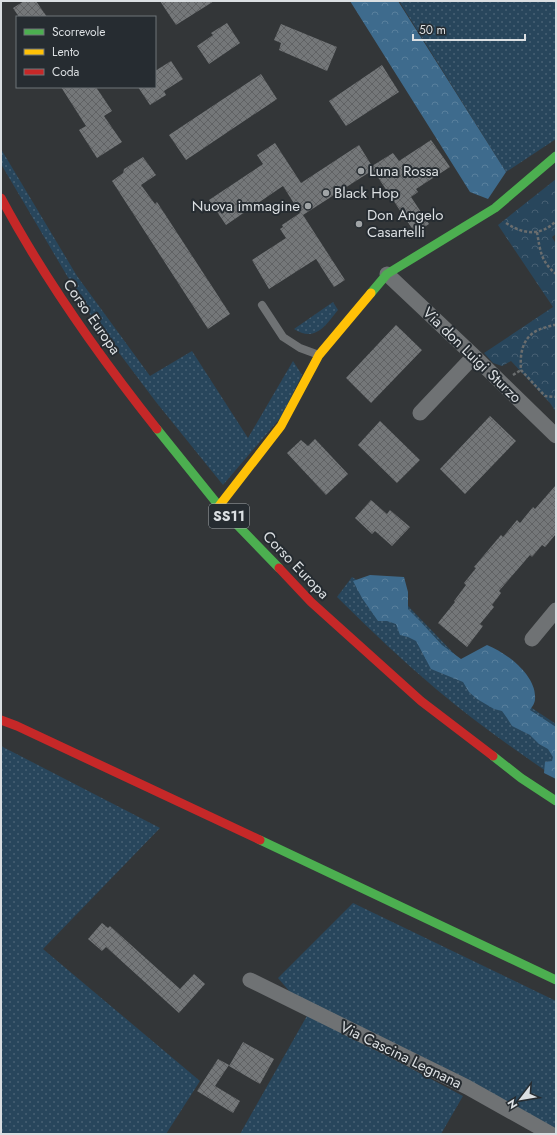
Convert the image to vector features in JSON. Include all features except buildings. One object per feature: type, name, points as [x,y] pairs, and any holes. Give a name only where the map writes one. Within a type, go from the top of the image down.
[{"type":"street","points":[[219,506],[281,426],[319,355],[387,274],[495,208],[556,156]]},
{"type":"street","name":"Corso Europa","points":[[1,198],[22,237],[77,321],[127,391],[219,506],[311,602],[422,701],[521,778],[556,801]]},
{"type":"street","name":"Via don Luigi Sturzo","points":[[387,274],[556,436]]},
{"type":"street","points":[[420,413],[474,356]]},
{"type":"street","points":[[532,639],[556,610]]},
{"type":"street","points":[[1,720],[17,726],[556,980]]},
{"type":"street","name":"Via Cascina Legnana","points":[[250,980],[467,1087],[551,1134]]},
{"type":"lane","points":[[262,305],[283,337],[300,348],[319,355]]},
{"type":"path","points":[[495,208],[503,221],[516,230],[525,232],[537,232],[551,226],[556,221]]},
{"type":"path","points":[[537,232],[542,256],[546,264],[556,274]]},
{"type":"path","points":[[556,325],[554,324],[533,333],[525,342],[520,356],[521,370],[545,396],[556,397]]},
{"type":"green space","points":[[350,1],[398,1],[506,172],[488,199],[470,192]]},
{"type":"green space","points":[[399,1],[556,1],[556,139],[506,172]]},
{"type":"green space","points":[[1,149],[77,276],[150,376],[192,351],[248,438],[293,361],[302,375],[281,417],[223,485],[156,402],[89,313],[1,164]]},
{"type":"green space","points":[[556,179],[556,234],[552,237],[556,244],[556,412],[550,403],[511,361],[502,366],[493,363],[484,353],[553,307],[498,225]]},
{"type":"green space","points":[[333,302],[338,310],[319,330],[308,334],[301,333],[294,329]]},
{"type":"green space","points":[[370,575],[404,577],[408,592],[408,609],[442,645],[461,659],[487,645],[503,654],[519,666],[531,682],[534,690],[535,700],[530,710],[556,727],[556,779],[544,773],[545,762],[552,761],[553,757],[548,749],[539,744],[530,735],[512,726],[502,711],[494,709],[477,699],[469,692],[463,682],[431,669],[416,641],[400,635],[396,624],[387,621],[378,621],[362,598],[353,581]]},
{"type":"green space","points":[[352,577],[371,589],[384,581],[462,662],[556,724],[556,778],[525,757],[450,701],[373,633],[337,597]]},
{"type":"green space","points":[[1,746],[160,828],[43,949],[200,1081],[166,1134],[1,1134]]},
{"type":"green space","points":[[353,903],[556,1001],[556,1130],[290,992],[278,978]]},
{"type":"green space","points":[[308,1014],[463,1096],[441,1134],[240,1134]]},
{"type":"traffic: fast","points":[[371,293],[387,274],[495,208],[556,156]]},
{"type":"traffic: fast","points":[[157,429],[219,506],[279,568]]},
{"type":"traffic: fast","points":[[493,756],[521,778],[556,801]]},
{"type":"traffic: fast","points":[[260,840],[556,980]]},
{"type":"traffic: slow","points":[[219,506],[281,426],[319,355],[371,293]]},
{"type":"traffic: jam","points":[[1,198],[54,288],[114,374],[157,429]]},
{"type":"traffic: jam","points":[[279,568],[311,602],[421,701],[493,756]]},
{"type":"traffic: jam","points":[[1,720],[17,726],[260,840]]},
{"type":"place","name":"Luna Rossa","points":[[361,171]]},
{"type":"place","name":"Black Hop","points":[[326,193]]},
{"type":"place","name":"Nuova immagine","points":[[308,206]]},
{"type":"place","name":"Don Angelo Casartelli","points":[[359,224]]}]
